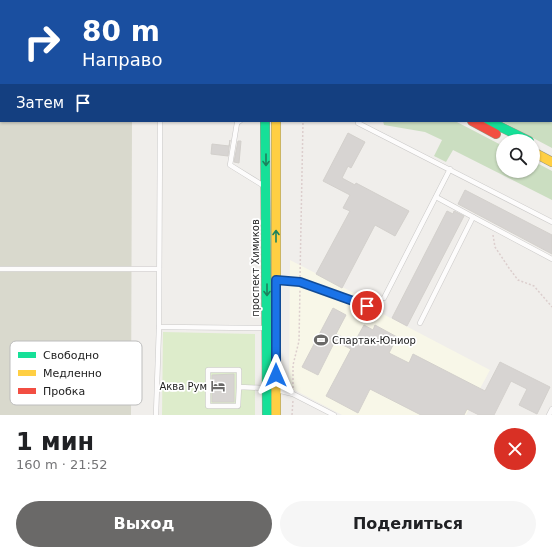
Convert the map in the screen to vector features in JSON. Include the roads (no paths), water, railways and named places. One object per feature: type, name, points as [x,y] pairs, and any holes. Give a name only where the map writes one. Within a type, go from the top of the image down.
[{"type":"main road","name":"проспект Химиков","points":[[265,122],[266,188],[272,328],[271,389],[267,415]]},
{"type":"main road","name":"проспект Химиков","points":[[272,328],[276,280],[276,122]]},
{"type":"main road","points":[[474,122],[497,134]]},
{"type":"main road","points":[[491,122],[514,134]]},
{"type":"main road","points":[[540,147],[552,153]]},
{"type":"main road","points":[[540,156],[552,162]]},
{"type":"main road","name":"проспект Химиков","points":[[271,389],[276,415]]},
{"type":"lane","points":[[156,415],[159,327],[160,122]]},
{"type":"lane","points":[[239,122],[237,124],[230,165],[266,188]]},
{"type":"lane","points":[[358,123],[552,222]]},
{"type":"lane","points":[[384,298],[450,170]]},
{"type":"lane","points":[[436,197],[552,259]]},
{"type":"lane","points":[[420,323],[473,217]]},
{"type":"lane","points":[[0,269],[159,268]]},
{"type":"lane","points":[[276,280],[300,282],[367,306]]},
{"type":"lane","points":[[159,327],[272,328]]},
{"type":"lane","points":[[208,370],[238,370],[238,387],[238,406],[208,406],[208,370]]},
{"type":"lane","points":[[238,387],[271,389],[293,394],[334,415]]},
{"type":"lane","points":[[549,415],[552,409]]},
{"type":"place","name":"Спартак-Юниор","points":[[321,340]]},
{"type":"place","name":"Аква Рум","points":[[218,386]]}]
